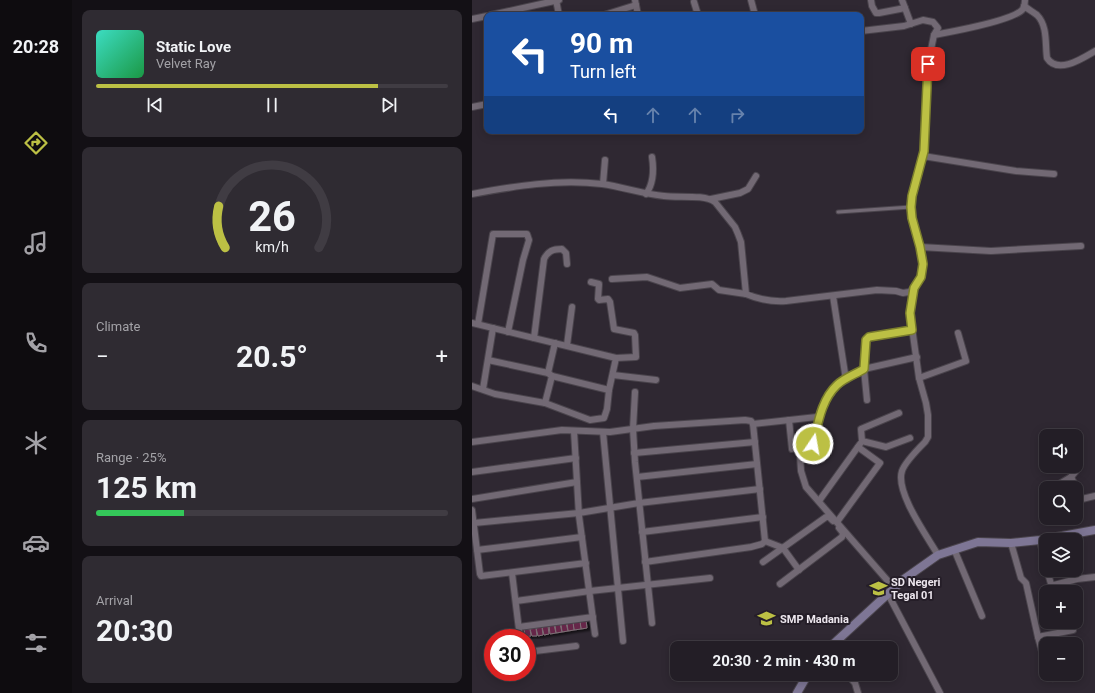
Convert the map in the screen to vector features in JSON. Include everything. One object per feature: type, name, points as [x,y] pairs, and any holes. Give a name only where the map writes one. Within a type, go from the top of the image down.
[{"type":"street","points":[[504,12],[557,0],[559,12]]},
{"type":"street","points":[[751,0],[753,12]]},
{"type":"street","points":[[871,0],[872,6],[876,13],[905,8]]},
{"type":"street","points":[[902,0],[911,24]]},
{"type":"street","points":[[611,12],[636,2],[638,12]]},
{"type":"street","points":[[694,2],[697,12]]},
{"type":"street","points":[[934,35],[966,29],[1007,17],[1018,12],[1024,3],[1041,20],[1045,30],[1047,58],[1049,62],[1068,65],[1079,61],[1095,51]]},
{"type":"street","points":[[472,19],[484,17]]},
{"type":"street","points":[[612,279],[647,277],[685,288],[712,284],[719,290],[746,294],[758,299],[773,302],[877,290],[904,293],[909,292],[914,288],[920,281],[923,272],[923,264],[912,218],[912,196],[923,156],[926,134],[928,64],[934,35],[938,28],[933,22],[923,20],[911,24],[864,31]]},
{"type":"street","points":[[472,107],[484,105]]},
{"type":"street","points":[[646,194],[650,188],[654,172],[652,156]]},
{"type":"street","points":[[923,156],[1016,171],[1054,174]]},
{"type":"street","points":[[603,184],[605,160]]},
{"type":"street","points":[[472,194],[515,186],[554,182],[603,184],[646,194],[711,199],[740,194],[748,189],[756,176]]},
{"type":"street","points":[[711,199],[725,214],[738,234],[741,242],[746,294]]},
{"type":"street","points":[[508,332],[523,260],[529,240],[527,234],[493,234],[475,323],[508,332],[567,345],[616,358],[636,358],[634,333],[614,329],[610,302],[608,299],[598,299],[599,284],[592,282]]},
{"type":"street","points":[[920,247],[991,251],[1081,246]]},
{"type":"street","points":[[534,338],[544,259],[549,252],[562,248],[566,253],[567,264]]},
{"type":"street","points":[[914,288],[910,313],[916,357],[928,415],[928,437],[902,470],[901,482],[912,511],[938,555]]},
{"type":"street","points":[[833,296],[846,380]]},
{"type":"street","points":[[567,345],[572,307]]},
{"type":"street","points":[[483,389],[493,328]]},
{"type":"street","points":[[867,400],[864,369],[866,340],[869,337],[912,330]]},
{"type":"street","points":[[920,378],[966,361],[958,333]]},
{"type":"street","points":[[545,404],[555,343]]},
{"type":"street","points":[[916,357],[864,369],[836,386],[825,402],[812,448],[810,451],[800,455],[801,471],[806,487],[837,522],[891,591],[940,693]]},
{"type":"street","points":[[472,386],[494,394],[545,404],[590,420],[601,419],[604,418],[607,409],[609,390],[616,358]]},
{"type":"street","points":[[488,360],[609,390]]},
{"type":"street","points":[[613,375],[656,380]]},
{"type":"street","points":[[635,392],[633,429],[634,453],[652,623]]},
{"type":"street","points":[[819,501],[862,441],[861,429],[899,413]]},
{"type":"street","points":[[472,442],[562,430],[602,432],[745,420],[751,421],[753,424],[817,416]]},
{"type":"street","points":[[789,420],[792,449]]},
{"type":"street","points":[[753,424],[765,541]]},
{"type":"street","points":[[574,431],[579,513],[595,634]]},
{"type":"street","points":[[602,432],[624,641]]},
{"type":"street","points":[[862,441],[886,447],[910,438]]},
{"type":"street","points":[[634,453],[755,442]]},
{"type":"street","points":[[837,522],[880,463],[858,447]]},
{"type":"street","points":[[472,472],[576,458]]},
{"type":"street","points":[[637,477],[757,464]]},
{"type":"street","points":[[1064,481],[1074,473]]},
{"type":"street","points":[[1071,477],[1082,499],[1095,496]]},
{"type":"street","points":[[472,499],[577,482]]},
{"type":"street","points":[[474,523],[579,513],[639,503],[760,489]]},
{"type":"street","points":[[472,510],[480,576],[586,563]]},
{"type":"street","points":[[763,562],[828,516],[842,533],[842,537],[840,539],[780,584]]},
{"type":"street","points":[[642,532],[763,517]]},
{"type":"street","points":[[1078,533],[1095,530]]},
{"type":"street","points":[[477,550],[582,537]]},
{"type":"street","points":[[837,641],[891,591],[915,571],[938,555],[978,542],[1011,543],[1039,540]]},
{"type":"street","points":[[765,541],[783,548],[799,570]]},
{"type":"street","points":[[645,562],[751,547],[762,544],[765,541]]},
{"type":"street","points":[[1011,543],[1021,578],[1026,583],[1039,641]]},
{"type":"street","points":[[954,549],[982,616]]},
{"type":"street","points":[[512,573],[519,627],[593,617]]},
{"type":"street","points":[[1048,577],[1049,582],[1054,585],[1077,579],[1095,577]]},
{"type":"street","points":[[516,601],[590,591],[648,586],[710,578]]},
{"type":"street","points":[[1038,637],[1073,630]]},
{"type":"street","points":[[536,651],[576,646]]},
{"type":"street","points":[[797,693],[804,681]]},
{"type":"street","points":[[853,681],[858,693]]},
{"type":"lane","points":[[838,212],[911,207]]},
{"type":"building","points":[[586,620],[587,628],[581,629],[580,621]]},
{"type":"building","points":[[580,621],[581,629],[574,630],[573,622]]},
{"type":"building","points":[[573,622],[574,630],[568,631],[567,623]]},
{"type":"building","points":[[566,623],[568,631],[562,632],[561,624]]},
{"type":"building","points":[[560,624],[562,632],[556,633],[555,625]]},
{"type":"building","points":[[554,625],[556,633],[550,634],[549,626]]},
{"type":"building","points":[[548,626],[549,634],[544,635],[542,627]]},
{"type":"building","points":[[542,627],[543,635],[538,636],[536,628]]},
{"type":"place","name":"SD Negeri Tegal 01","points":[[878,588]]},
{"type":"place","name":"SMP Madania","points":[[767,619]]},
{"type":"route","points":[[813,444],[825,402],[836,386],[864,369],[866,340],[869,337],[912,330],[910,313],[914,288],[920,281],[923,272],[923,264],[912,218],[911,207],[912,196],[924,151],[926,134],[928,64]]}]
